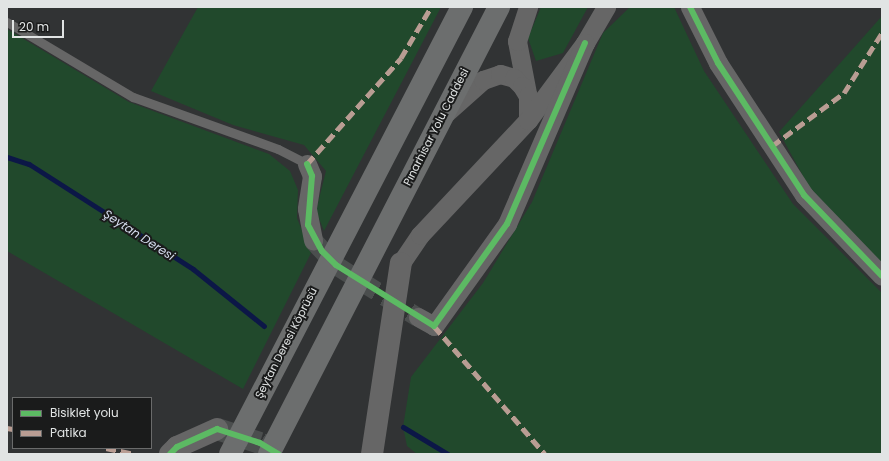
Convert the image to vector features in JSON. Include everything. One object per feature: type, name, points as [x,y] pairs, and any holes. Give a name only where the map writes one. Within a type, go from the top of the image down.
[{"type":"highway","name":"Şeytan Deresi Köprüsü","points":[[230,454],[342,232],[462,7]]},
{"type":"highway","name":"Pınarhisar Yolu Caddesi","points":[[269,454],[498,7]]},
{"type":"street","points":[[528,7],[517,41],[528,96],[528,120]]},
{"type":"street","points":[[372,454],[401,263],[420,235],[528,120],[585,42],[606,7]]},
{"type":"street","points":[[690,7],[718,63],[804,195],[882,276]]},
{"type":"street","points":[[418,317],[434,326],[507,224],[585,42]]},
{"type":"street","points":[[441,118],[483,80],[500,74],[514,78],[528,96]]},
{"type":"street","points":[[307,164],[312,176],[307,209],[313,240]]},
{"type":"street","points":[[170,454],[177,447],[217,429]]},
{"type":"lane","points":[[7,22],[133,97],[278,149],[307,164]]},
{"type":"green space","points":[[198,7],[441,7],[324,231],[316,211],[326,171],[304,145],[233,125],[151,91]]},
{"type":"green space","points":[[541,7],[588,7],[563,53],[536,61],[528,38]]},
{"type":"green space","points":[[630,7],[674,7],[704,71],[793,204],[882,293],[882,454],[417,454],[407,446],[403,427],[411,377],[483,283],[532,202],[603,33]]},
{"type":"green space","points":[[882,16],[882,263],[809,187],[779,132]]},
{"type":"green space","points":[[7,29],[129,102],[269,154],[290,171],[298,190],[297,218],[311,253],[243,389],[7,251]]},
{"type":"waterway","name":"Şeytan Deresi","points":[[7,157],[29,164],[193,269],[264,326]]},
{"type":"waterway","name":"Şeytan Deresi","points":[[403,427],[448,454]]},
{"type":"tunnel","points":[[313,240],[336,265],[418,317]]},
{"type":"tunnel","points":[[217,429],[260,443],[278,454]]},
{"type":"marked path","points":[[307,164],[401,58],[431,7]]},
{"type":"marked path","points":[[772,146],[844,93],[882,33]]},
{"type":"marked path","points":[[434,326],[545,454]]},
{"type":"marked path","points":[[7,428],[12,429]]},
{"type":"marked path","points":[[111,449],[135,454]]},
{"type":"cycle path","points":[[690,7],[718,63],[804,195],[882,276]]},
{"type":"cycle path","points":[[307,164],[312,176],[308,225],[322,251],[336,265],[434,326],[507,224],[585,43]]},
{"type":"cycle path","points":[[170,454],[177,447],[217,429],[260,443],[278,454]]}]
